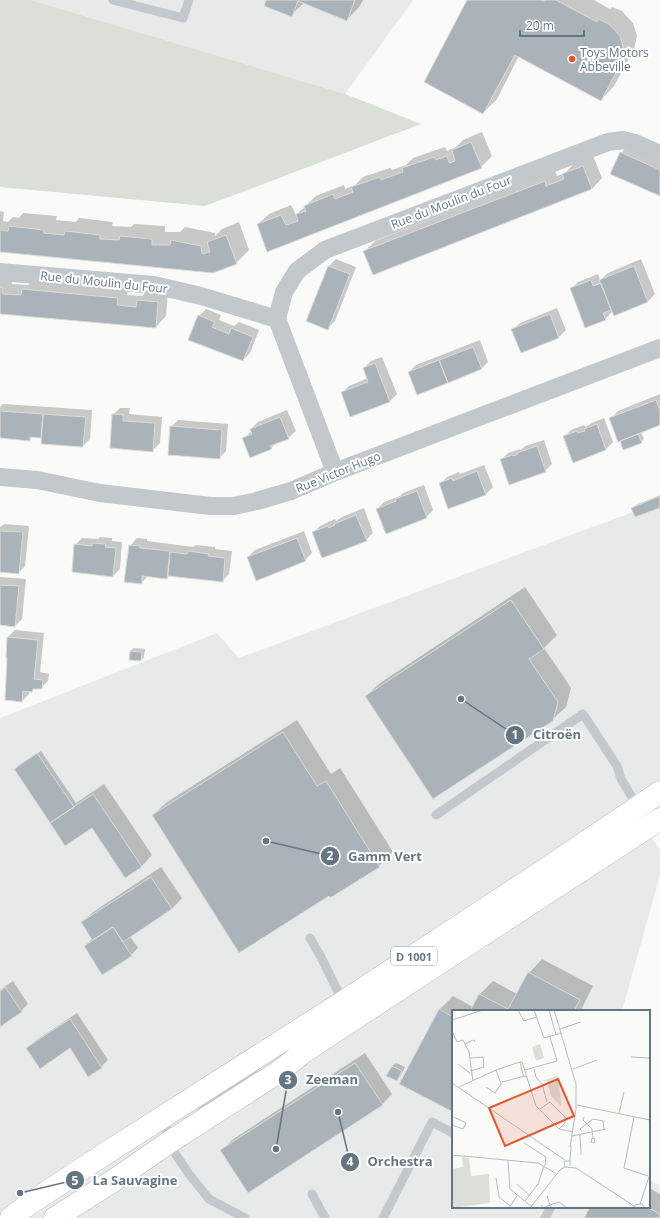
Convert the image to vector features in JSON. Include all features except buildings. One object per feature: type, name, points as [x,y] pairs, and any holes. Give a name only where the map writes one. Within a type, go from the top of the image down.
[{"type":"main road","name":"D 1001","points":[[55,1218],[113,1181],[168,1130],[266,1052],[540,873],[660,792]]},
{"type":"main road","name":"D 1001","points":[[11,1218],[30,1204],[280,1071],[305,1051],[660,819]]},
{"type":"street","name":"Rue du Moulin du Four","points":[[0,272],[154,285],[201,296],[277,319],[284,292],[298,271],[325,250],[608,142],[622,140],[635,143],[660,154]]},
{"type":"street","points":[[277,319],[335,472]]},
{"type":"street","name":"Rue Victor Hugo","points":[[0,477],[37,480],[100,493],[210,506],[234,506],[291,491],[335,472],[660,348]]},
{"type":"lane","points":[[113,0],[183,18],[189,0]]},
{"type":"lane","points":[[436,815],[583,714],[617,766],[621,779],[638,806]]},
{"type":"lane","points":[[310,938],[343,1002]]},
{"type":"lane","points":[[196,1113],[251,1074],[266,1052]]},
{"type":"lane","points":[[383,1218],[432,1122],[452,1132]]},
{"type":"lane","points":[[168,1130],[189,1174],[209,1199],[245,1218]]},
{"type":"lane","points":[[312,1194],[325,1218]]},
{"type":"lane","points":[[545,1218],[550,1208]]},
{"type":"shaded area","points":[[0,0],[31,0],[345,94],[421,124],[205,206],[0,187]]},
{"type":"shaded area","points":[[31,0],[413,0],[345,94]]},
{"type":"shaded area","points":[[660,502],[660,802],[638,816],[660,850],[660,875],[622,1010],[452,1010],[452,1208],[650,1208],[650,1181],[660,1186],[660,1218],[0,1218],[0,718],[217,633],[239,658]]},
{"type":"place","name":"Toys Motors Abbeville","points":[[572,59]]},
{"type":"place","name":"Citroën","points":[[461,699]]},
{"type":"place","name":"Gamm Vert","points":[[266,841]]},
{"type":"place","name":"Orchestra","points":[[338,1112]]},
{"type":"place","name":"Zeeman","points":[[276,1149]]},
{"type":"place","name":"La Sauvagine","points":[[20,1193]]}]
